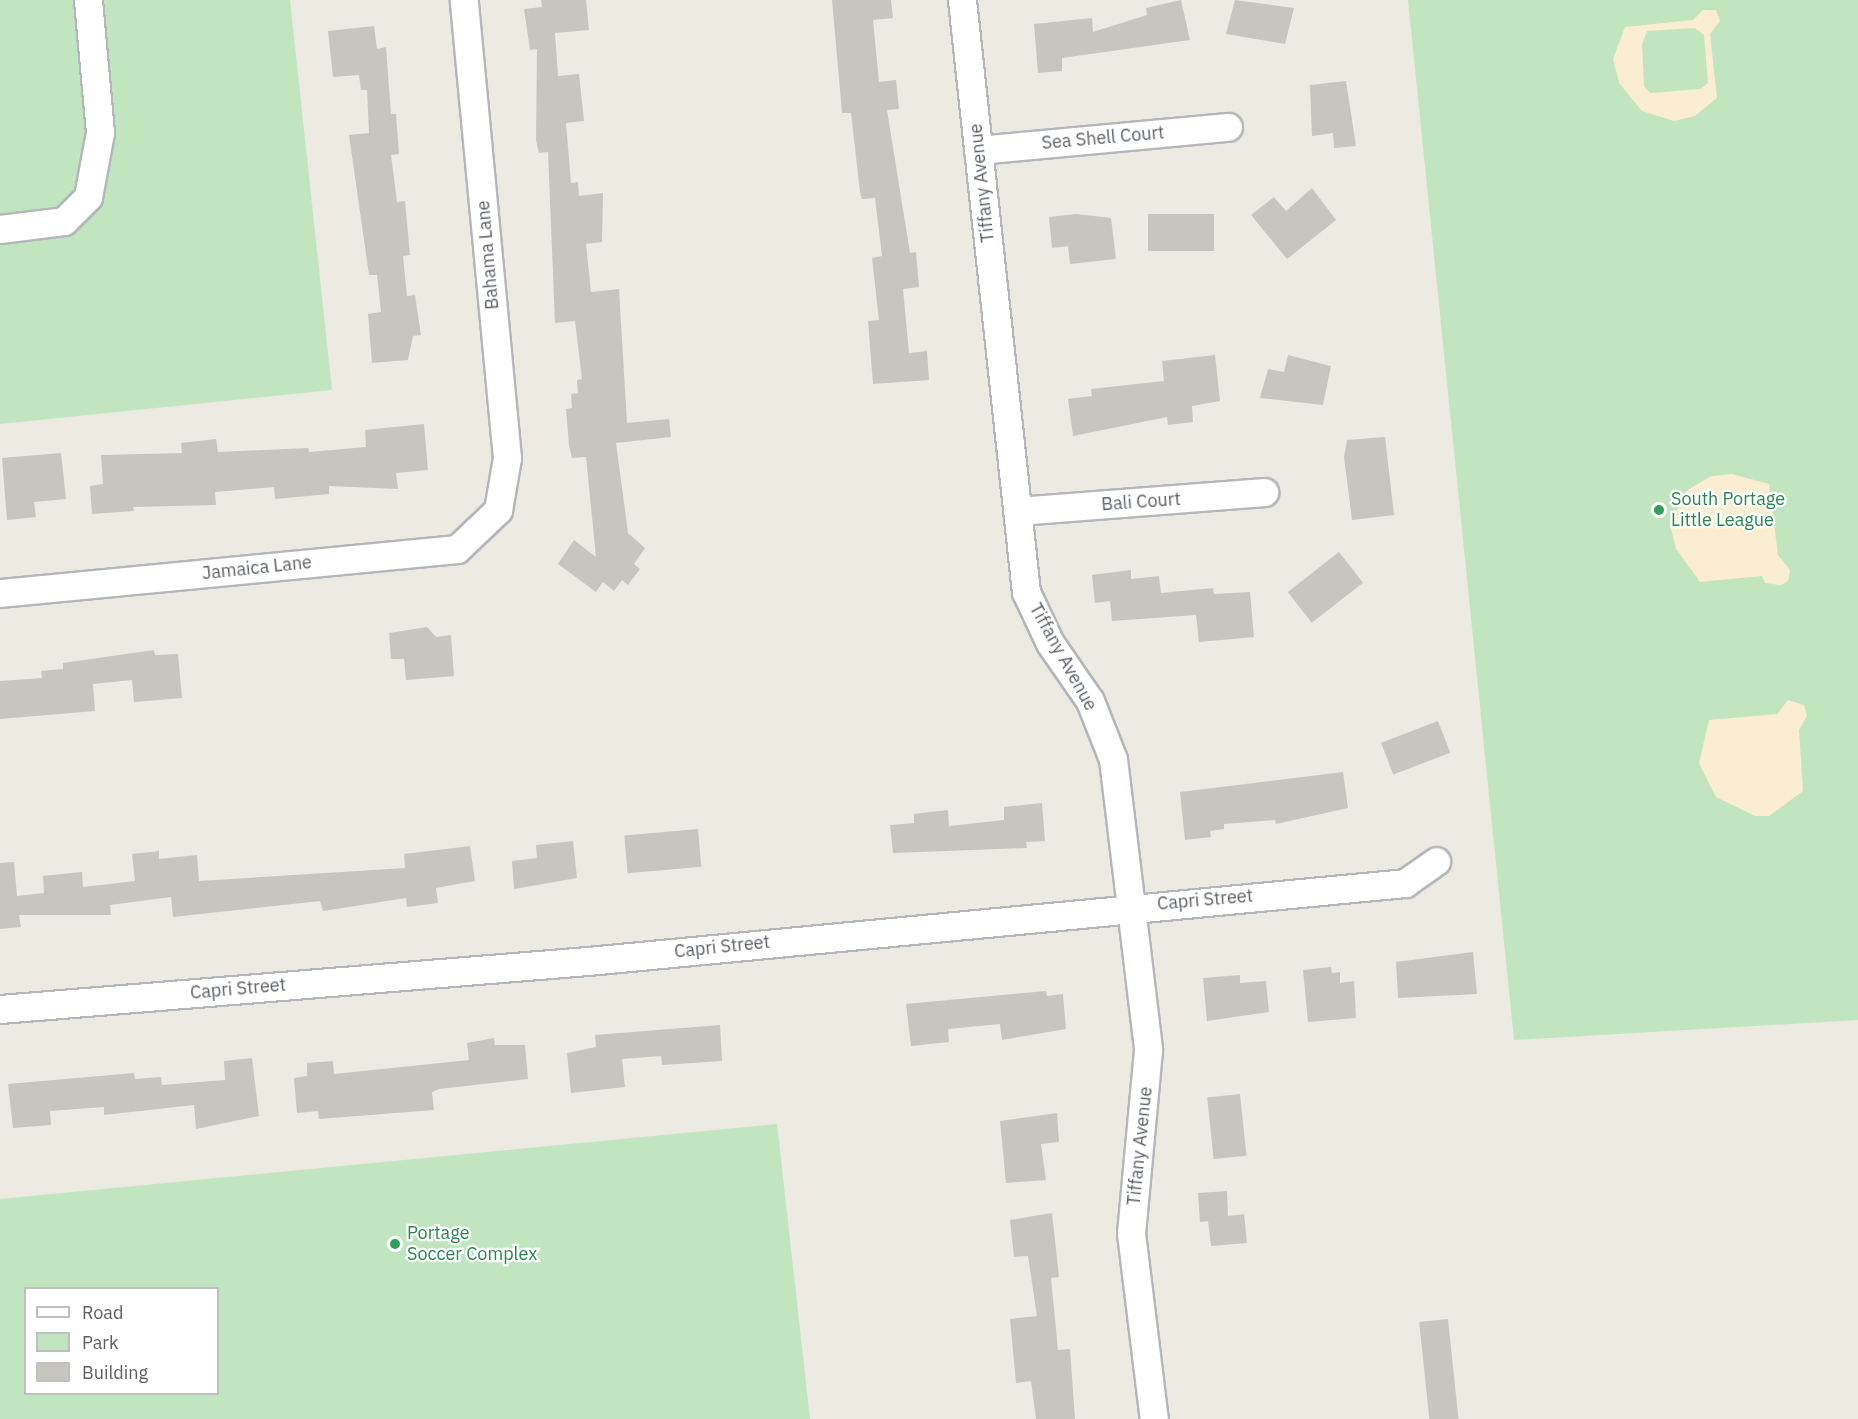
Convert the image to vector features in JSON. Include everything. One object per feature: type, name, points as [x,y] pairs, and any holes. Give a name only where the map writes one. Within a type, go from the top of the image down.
[{"type":"street","points":[[0,229],[64,221],[88,197],[100,132],[88,0]]},
{"type":"street","name":"Bahama Lane","points":[[464,0],[507,458],[498,510]]},
{"type":"street","name":"Tiffany Avenue","points":[[962,0],[1026,592],[1050,643],[1090,701],[1113,759],[1149,1050],[1131,1233],[1154,1419]]},
{"type":"street","name":"Sea Shell Court","points":[[978,150],[1228,127]]},
{"type":"street","name":"Bali Court","points":[[1018,511],[1264,492]]},
{"type":"street","name":"Jamaica Lane","points":[[0,593],[457,549],[498,510]]},
{"type":"street","name":"Capri Street","points":[[0,1009],[588,961],[1130,907],[1405,883],[1436,861]]},
{"type":"green space","points":[[0,0],[290,0],[332,390],[0,424]]},
{"type":"green space","name":"South Portage Little League","points":[[1408,0],[1858,0],[1858,1020],[1514,1040]]},
{"type":"green space","name":"Portage Soccer Complex","points":[[777,1124],[810,1419],[0,1419],[0,1199]]},
{"type":"sand","points":[[1703,10],[1716,10],[1720,21],[1710,34],[1717,98],[1695,116],[1674,121],[1642,111],[1619,83],[1613,59],[1625,27],[1693,20]],"holes":[[[1695,28],[1704,35],[1708,83],[1700,89],[1650,93],[1644,86],[1642,45],[1647,31]]]},
{"type":"sand","points":[[1732,474],[1769,484],[1778,555],[1790,570],[1788,581],[1781,585],[1765,583],[1762,576],[1700,582],[1676,549],[1670,524],[1686,491],[1711,476]]},
{"type":"sand","points":[[1788,700],[1804,705],[1807,716],[1799,730],[1803,791],[1769,816],[1755,816],[1716,797],[1699,763],[1709,720],[1777,714]]},
{"type":"building","points":[[541,0],[586,0],[589,30],[555,33],[558,76],[579,74],[584,121],[566,123],[571,183],[578,182],[579,196],[603,193],[602,242],[586,244],[591,292],[619,289],[627,423],[669,419],[671,437],[616,443],[628,533],[645,548],[634,564],[640,569],[628,585],[622,580],[614,591],[603,582],[596,592],[558,564],[574,540],[596,557],[586,457],[572,458],[569,445],[566,409],[572,408],[571,394],[578,393],[577,380],[582,379],[575,321],[555,323],[548,152],[539,153],[536,140],[537,49],[530,50],[524,9],[542,7]]},
{"type":"building","points":[[832,0],[891,0],[893,18],[873,20],[879,82],[896,80],[899,109],[887,110],[910,253],[916,252],[919,287],[903,289],[909,353],[927,351],[929,380],[873,384],[868,321],[879,320],[872,258],[882,256],[875,198],[862,199],[851,113],[842,113]]},
{"type":"building","points":[[1181,0],[1190,40],[1062,58],[1062,71],[1038,73],[1034,24],[1092,18],[1093,32],[1147,15],[1146,8]]},
{"type":"building","points":[[1235,0],[1294,8],[1285,44],[1226,34]]},
{"type":"building","points":[[374,26],[377,49],[386,47],[391,114],[396,114],[399,154],[391,155],[397,202],[405,201],[410,255],[403,256],[407,296],[415,295],[421,335],[413,336],[408,360],[372,363],[368,314],[381,312],[377,275],[369,275],[349,135],[369,133],[367,90],[361,90],[359,75],[333,77],[328,31]]},
{"type":"building","points":[[1346,81],[1356,146],[1334,148],[1333,133],[1312,136],[1310,85]]},
{"type":"building","points":[[1312,188],[1336,220],[1287,259],[1251,215],[1274,197],[1286,211]]},
{"type":"building","points":[[1076,214],[1111,218],[1116,259],[1070,264],[1068,246],[1052,248],[1049,217]]},
{"type":"building","points":[[1148,214],[1214,214],[1214,251],[1148,251]]},
{"type":"building","points":[[1215,355],[1220,401],[1192,406],[1193,422],[1168,425],[1167,417],[1073,436],[1068,399],[1092,396],[1091,389],[1164,381],[1162,361]]},
{"type":"building","points":[[1288,355],[1331,366],[1323,405],[1260,398],[1268,369],[1284,372]]},
{"type":"building","points":[[424,424],[428,470],[396,473],[398,489],[329,486],[329,494],[275,499],[274,487],[215,492],[216,505],[133,507],[134,511],[92,514],[90,486],[103,484],[101,455],[182,453],[181,443],[216,439],[218,452],[308,448],[309,452],[366,447],[365,430]]},
{"type":"building","points":[[1385,437],[1394,515],[1352,520],[1344,457],[1347,440]]},
{"type":"building","points":[[61,453],[66,499],[34,502],[36,517],[7,520],[2,458]]},
{"type":"building","points":[[1339,552],[1363,583],[1312,623],[1288,592]]},
{"type":"building","points":[[1131,570],[1131,579],[1159,576],[1161,593],[1213,588],[1214,594],[1250,592],[1254,637],[1199,642],[1196,615],[1112,621],[1110,601],[1095,603],[1092,575]]},
{"type":"building","points":[[427,627],[436,637],[451,635],[454,676],[406,680],[404,659],[391,659],[389,633]]},
{"type":"building","points":[[154,650],[155,655],[178,654],[182,698],[134,702],[132,680],[93,684],[95,711],[0,719],[0,681],[42,678],[41,671],[63,669],[63,663]]},
{"type":"building","points":[[1438,721],[1450,753],[1393,775],[1381,743]]},
{"type":"building","points":[[1343,772],[1348,808],[1276,824],[1275,820],[1224,824],[1224,829],[1210,831],[1211,837],[1185,840],[1180,792]]},
{"type":"building","points":[[1042,803],[1045,841],[1026,842],[1027,848],[893,853],[890,825],[914,823],[914,814],[948,810],[949,826],[1004,820],[1004,807]]},
{"type":"building","points":[[698,829],[701,867],[628,873],[624,835]]},
{"type":"building","points":[[573,841],[577,878],[514,889],[512,861],[537,858],[536,845]]},
{"type":"building","points":[[470,846],[475,881],[436,888],[438,903],[407,907],[406,898],[323,911],[320,901],[173,917],[171,897],[110,905],[111,915],[19,915],[21,927],[0,929],[0,863],[14,862],[17,896],[44,893],[43,876],[82,872],[83,887],[135,881],[132,854],[159,851],[159,859],[197,855],[199,881],[405,868],[404,854]]},
{"type":"building","points":[[1473,952],[1477,994],[1398,998],[1396,962]]},
{"type":"building","points":[[1331,967],[1332,973],[1340,972],[1340,983],[1354,981],[1356,1018],[1308,1022],[1303,970]]},
{"type":"building","points":[[1240,975],[1240,983],[1266,981],[1269,1012],[1207,1021],[1203,978]]},
{"type":"building","points":[[1046,991],[1047,996],[1063,994],[1066,1029],[1002,1040],[1000,1024],[948,1029],[949,1042],[911,1046],[906,1004]]},
{"type":"building","points":[[720,1025],[722,1061],[662,1065],[661,1056],[622,1059],[625,1087],[571,1093],[567,1053],[596,1047],[595,1035]]},
{"type":"building","points":[[494,1038],[495,1045],[525,1045],[528,1079],[439,1089],[432,1092],[434,1110],[319,1119],[318,1111],[297,1113],[294,1078],[307,1076],[307,1063],[333,1061],[334,1074],[469,1060],[467,1043]]},
{"type":"building","points":[[252,1058],[259,1116],[196,1129],[194,1105],[104,1115],[104,1107],[50,1111],[51,1125],[13,1128],[8,1084],[134,1073],[135,1079],[161,1077],[162,1085],[225,1080],[224,1061]]},
{"type":"building","points":[[1240,1094],[1246,1156],[1214,1159],[1207,1097]]},
{"type":"building","points":[[1057,1113],[1059,1142],[1041,1144],[1046,1180],[1006,1183],[1000,1121]]},
{"type":"building","points":[[1227,1191],[1228,1216],[1244,1214],[1247,1243],[1211,1246],[1208,1221],[1200,1222],[1198,1193]]},
{"type":"building","points":[[1052,1213],[1059,1277],[1051,1278],[1058,1350],[1070,1349],[1075,1419],[1036,1419],[1031,1381],[1016,1383],[1010,1319],[1037,1316],[1028,1256],[1014,1257],[1010,1220]]},
{"type":"building","points":[[1448,1319],[1459,1419],[1429,1419],[1419,1322]]},
{"type":"place","name":"South Portage Little League","points":[[1659,510]]},
{"type":"place","name":"Portage Soccer Complex","points":[[395,1244]]}]
